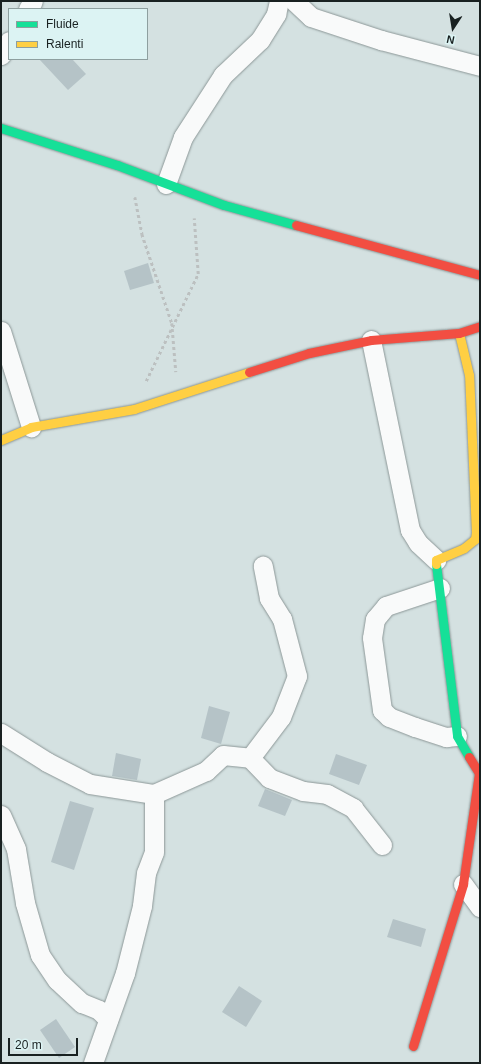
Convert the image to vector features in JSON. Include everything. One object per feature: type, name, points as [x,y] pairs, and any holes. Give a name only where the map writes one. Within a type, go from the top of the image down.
[{"type":"street","points":[[166,184],[183,136],[223,75],[260,40],[276,14],[279,1]]},
{"type":"street","points":[[294,1],[311,17],[382,40],[480,66]]},
{"type":"street","points":[[1,54],[8,43]]},
{"type":"street","points":[[1,128],[117,165],[224,205],[480,275]]},
{"type":"street","points":[[1,440],[31,427],[134,409],[309,353],[371,340],[459,333],[480,326]]},
{"type":"street","points":[[1,330],[31,427]]},
{"type":"street","points":[[436,560],[464,548],[475,539],[476,533],[469,375],[459,333]]},
{"type":"street","points":[[371,340],[410,530],[418,543],[436,560],[457,736],[479,773],[463,884],[413,1046]]},
{"type":"street","points":[[250,758],[281,717],[297,676],[282,619],[269,598],[263,566]]},
{"type":"street","points":[[440,588],[386,606],[375,619],[372,638],[382,710],[389,717],[415,727],[446,736],[457,736]]},
{"type":"street","points":[[1,733],[47,762],[90,784],[154,794],[206,771],[223,755],[250,758],[269,778],[303,792],[327,794],[353,808],[382,845]]},
{"type":"street","points":[[93,1063],[125,973],[142,906],[146,874],[154,852],[154,794]]},
{"type":"street","points":[[1,815],[16,849],[25,903],[40,956],[56,980],[82,1002],[99,1010],[108,1019]]},
{"type":"street","points":[[463,884],[480,907]]},
{"type":"path","points":[[135,194],[142,234],[172,323],[178,395]]},
{"type":"path","points":[[134,409],[172,323],[198,274],[194,215],[224,205]]},
{"type":"building","points":[[40,60],[73,60],[86,74],[68,90]]},
{"type":"building","points":[[148,263],[154,283],[130,290],[124,271]]},
{"type":"building","points":[[209,706],[230,712],[221,744],[201,738]]},
{"type":"building","points":[[116,753],[141,759],[137,780],[112,776]]},
{"type":"building","points":[[336,754],[367,765],[359,785],[329,774]]},
{"type":"building","points":[[265,789],[292,800],[285,816],[258,806]]},
{"type":"building","points":[[70,801],[94,808],[74,870],[51,862]]},
{"type":"building","points":[[393,919],[426,929],[421,947],[387,937]]},
{"type":"building","points":[[239,986],[262,1001],[246,1027],[222,1012]]},
{"type":"building","points":[[56,1019],[75,1047],[59,1058],[40,1030]]},
{"type":"traffic: fast","points":[[1,128],[117,165],[224,205],[296,225]]},
{"type":"traffic: fast","points":[[436,564],[457,736],[469,757]]},
{"type":"traffic: slow","points":[[436,564],[436,560],[464,548],[475,539],[476,533],[469,375],[459,333]]},
{"type":"traffic: slow","points":[[1,440],[31,427],[134,409],[249,372]]},
{"type":"traffic: jam","points":[[296,225],[480,275]]},
{"type":"traffic: jam","points":[[249,372],[309,353],[371,340],[459,333],[480,326]]},
{"type":"traffic: jam","points":[[413,1046],[463,884],[479,773],[469,757]]}]
